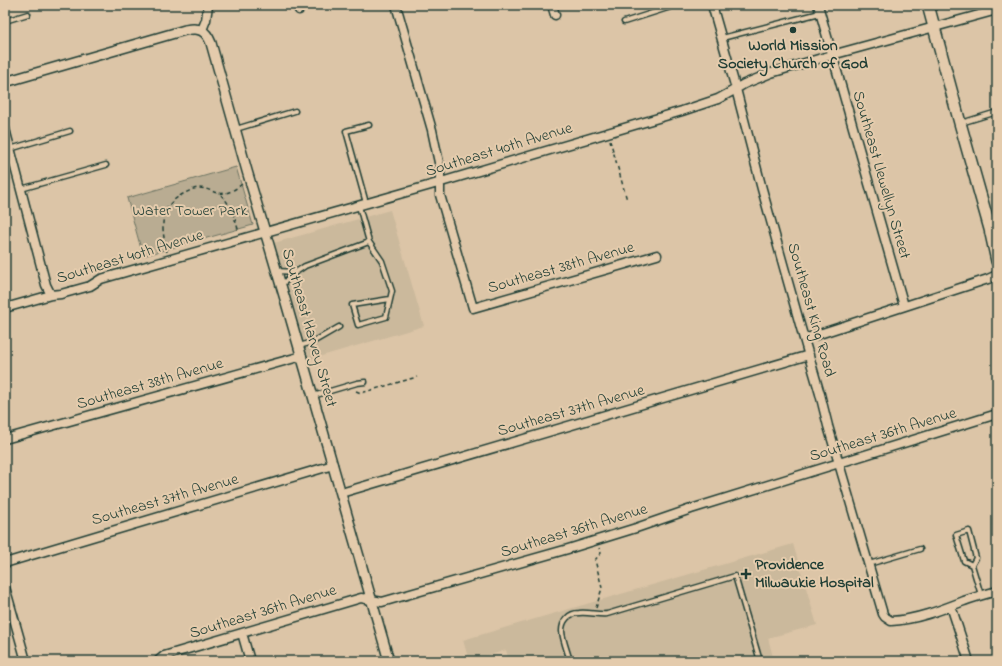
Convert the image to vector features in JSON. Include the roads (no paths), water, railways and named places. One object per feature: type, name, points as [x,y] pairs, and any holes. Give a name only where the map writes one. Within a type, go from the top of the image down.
[{"type":"main road","points":[[928,5],[990,229],[997,261]]},
{"type":"street","points":[[5,82],[185,30],[202,30],[206,20],[208,5]]},
{"type":"street","points":[[396,5],[432,130],[440,167],[440,182]]},
{"type":"street","points":[[552,5],[555,15]]},
{"type":"street","name":"Southeast King Road","points":[[712,5],[762,189],[881,610],[888,620],[894,621],[951,606]]},
{"type":"street","name":"Southeast Llewellyn Street","points":[[819,9],[904,306]]},
{"type":"street","name":"Southeast 40th Avenue","points":[[5,308],[90,286],[101,279],[682,111],[718,99],[750,81],[771,73],[934,26],[997,10]]},
{"type":"street","name":"Southeast Harvey Street","points":[[202,30],[207,35],[211,43],[389,661]]},
{"type":"street","points":[[5,128],[46,285],[51,295]]},
{"type":"street","name":"Southeast 38th Avenue","points":[[440,182],[440,195],[473,308],[657,255]]},
{"type":"street","points":[[804,339],[997,275]]},
{"type":"street","name":"Southeast 38th Avenue","points":[[5,440],[302,356]]},
{"type":"street","name":"Southeast 37th Avenue","points":[[340,493],[809,356]]},
{"type":"street","name":"Southeast 36th Avenue","points":[[158,661],[164,656],[361,598],[382,602],[568,549],[636,528],[690,509],[997,414]]},
{"type":"street","name":"Southeast 37th Avenue","points":[[5,563],[333,465]]},
{"type":"street","points":[[5,587],[26,661]]},
{"type":"street","points":[[969,661],[951,606],[997,591]]},
{"type":"street","points":[[242,633],[250,661]]},
{"type":"lane","points":[[624,22],[677,5]]},
{"type":"lane","points":[[721,38],[819,9]]},
{"type":"lane","points":[[5,21],[28,14]]},
{"type":"lane","points":[[235,129],[295,111]]},
{"type":"lane","points":[[960,123],[997,112]]},
{"type":"lane","points":[[369,125],[346,131],[369,242],[382,261],[392,291],[386,317],[358,325],[352,305],[390,299]]},
{"type":"lane","points":[[10,149],[70,131]]},
{"type":"lane","points":[[21,189],[106,165]]},
{"type":"lane","points":[[281,286],[305,266],[369,242]]},
{"type":"lane","points":[[277,271],[296,272]]},
{"type":"lane","points":[[299,346],[313,342],[339,327]]},
{"type":"lane","points":[[313,396],[365,382]]},
{"type":"lane","points":[[972,565],[964,561],[956,535],[969,531],[976,558],[972,565],[981,596]]},
{"type":"lane","points":[[869,564],[920,550]]},
{"type":"lane","points":[[570,661],[561,632],[563,624],[568,617],[576,613],[585,612],[607,614],[734,576],[760,661]]},
{"type":"place","name":"World Mission Society Church of God","points":[[793,30]]},
{"type":"place","name":"Providence Milwaukie Hospital","points":[[746,574]]},
{"type":"park label","name":"Water Tower Park","points":[[190,211]]}]
